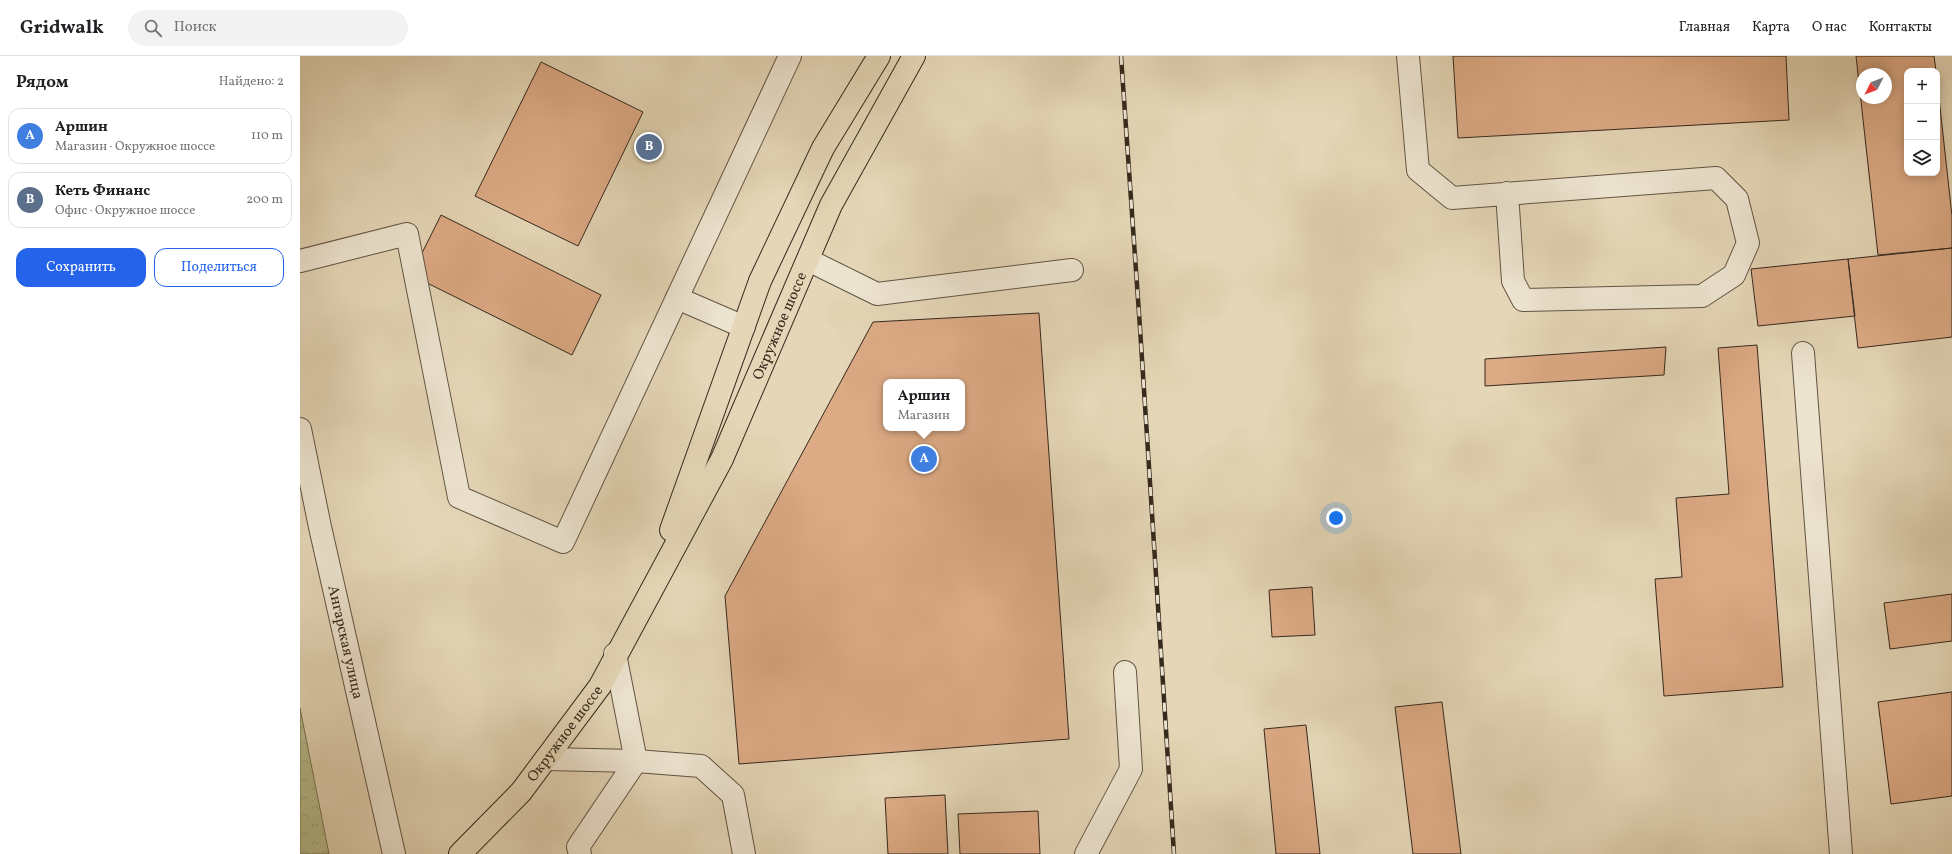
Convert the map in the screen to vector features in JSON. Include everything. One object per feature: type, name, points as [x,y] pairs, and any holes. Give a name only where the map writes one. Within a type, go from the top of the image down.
[{"type":"main road","name":"Окружное шоссе","points":[[647,597],[760,281],[823,148],[879,56]]},
{"type":"main road","name":"Окружное шоссе","points":[[460,854],[521,792],[600,686],[615,654],[722,459],[832,205],[914,56]]},
{"type":"street","points":[[300,261],[407,234],[459,497],[563,542],[790,56]]},
{"type":"street","points":[[1408,56],[1418,170],[1452,198],[1716,178],[1737,199],[1748,243],[1734,275],[1702,296],[1523,300],[1513,281],[1507,194]]},
{"type":"street","points":[[808,260],[877,294],[1072,270]]},
{"type":"street","points":[[677,298],[744,327]]},
{"type":"street","points":[[1803,353],[1841,854]]},
{"type":"street","name":"Ангарская улица","points":[[300,429],[320,527],[394,854]]},
{"type":"street","points":[[580,854],[578,847],[636,761],[615,654]]},
{"type":"street","points":[[1086,854],[1131,769],[1125,672]]},
{"type":"street","points":[[546,758],[636,761],[700,766],[733,795],[744,854]]},
{"type":"green space","points":[[300,708],[329,854],[300,854]]},
{"type":"building","points":[[1453,56],[1786,56],[1789,120],[1458,138]]},
{"type":"building","points":[[1856,56],[1934,56],[1936,68],[1904,68],[1904,176],[1940,176],[1940,107],[1952,216],[1952,248],[1878,255],[1861,104],[1892,104],[1892,68],[1857,68]]},
{"type":"building","points":[[541,62],[643,112],[578,246],[475,196]]},
{"type":"building","points":[[441,215],[601,295],[572,355],[411,275]]},
{"type":"building","points":[[1952,248],[1952,337],[1858,348],[1848,259]]},
{"type":"building","points":[[1848,259],[1855,316],[1758,326],[1751,269]]},
{"type":"building","points":[[1039,313],[1069,739],[739,764],[725,596],[873,322]]},
{"type":"building","points":[[1757,345],[1783,687],[1664,696],[1655,579],[1682,577],[1676,498],[1729,494],[1718,348]]},
{"type":"building","points":[[1666,347],[1664,375],[1485,386],[1485,359]]},
{"type":"building","points":[[1312,587],[1315,635],[1272,637],[1269,590]]},
{"type":"building","points":[[1952,594],[1952,641],[1890,649],[1884,603]]},
{"type":"building","points":[[1952,692],[1952,796],[1891,804],[1878,702]]},
{"type":"building","points":[[1442,702],[1461,854],[1413,854],[1395,707]]},
{"type":"building","points":[[1306,725],[1320,854],[1276,854],[1264,729]]},
{"type":"building","points":[[945,795],[948,854],[888,854],[885,798]]},
{"type":"building","points":[[1038,811],[1040,854],[960,854],[958,814]]},
{"type":"railway","points":[[1121,56],[1174,854]]},
{"type":"place","name":"Кеть Финанс","points":[[649,147]]},
{"type":"place","name":"Аршин","points":[[924,459]]}]
